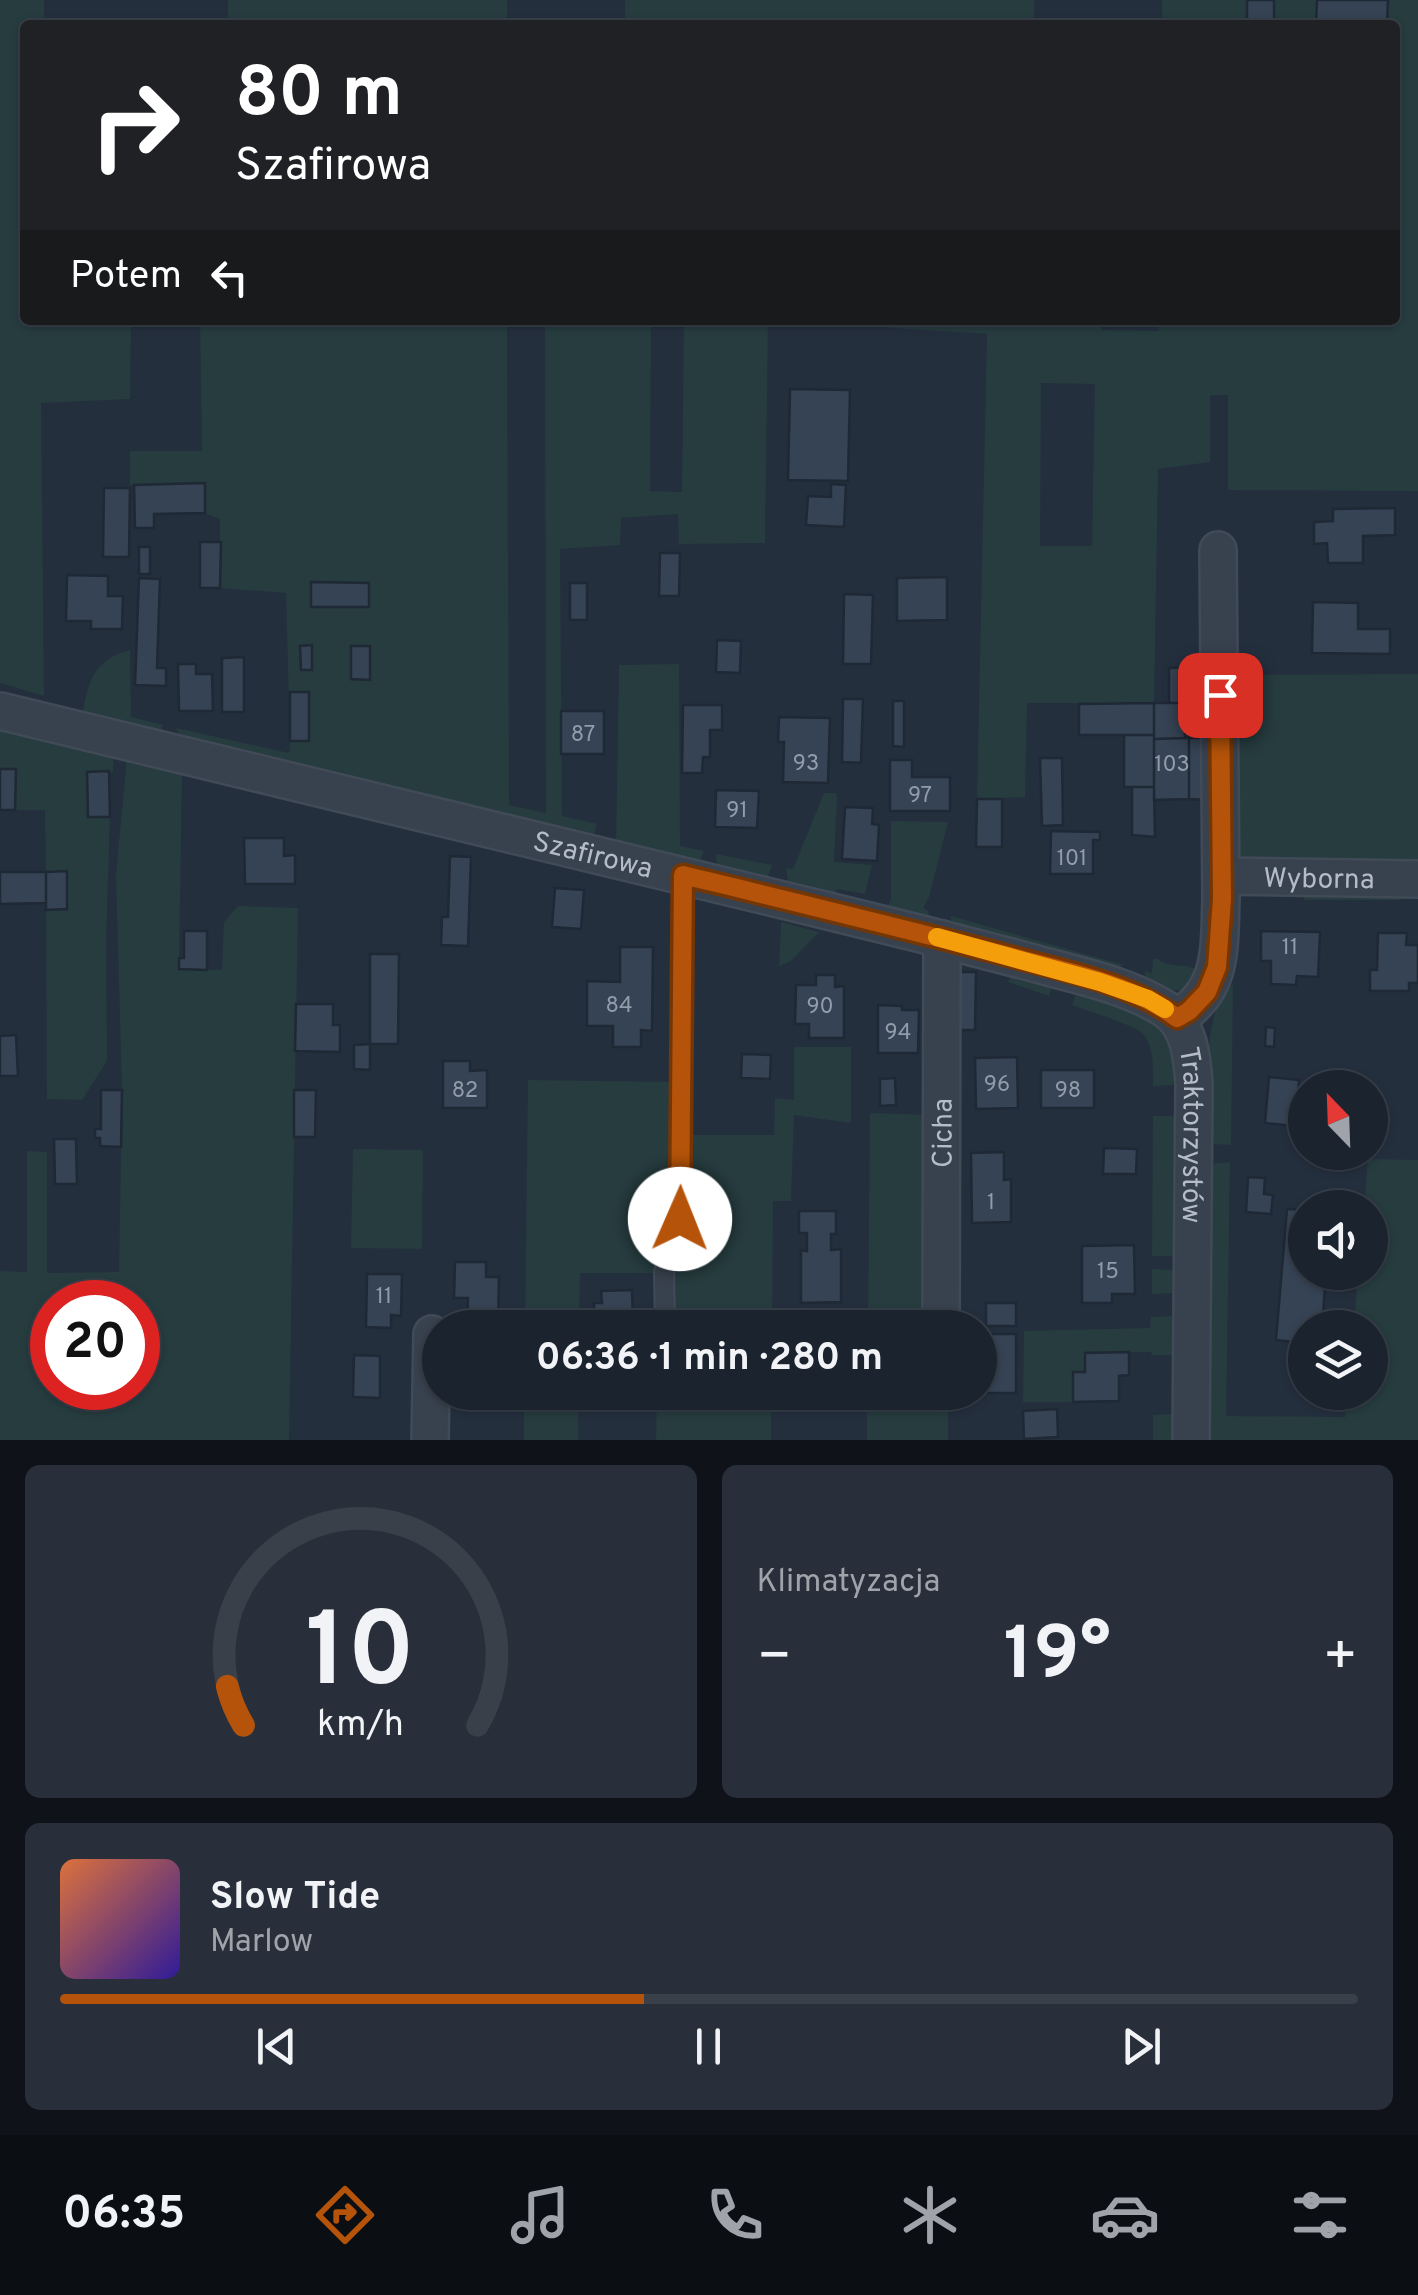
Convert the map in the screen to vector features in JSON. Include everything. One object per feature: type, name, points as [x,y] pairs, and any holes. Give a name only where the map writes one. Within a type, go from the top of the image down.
[{"type":"street","name":"Traktorzystów","points":[[1192,1440],[1194,1083],[1185,1032],[1177,1018],[1198,1002],[1213,980],[1220,934],[1218,550]]},
{"type":"street","name":"Szafirowa","points":[[0,711],[942,938],[1100,982],[1148,999],[1177,1018]]},
{"type":"street","name":"Wyborna","points":[[1221,876],[1418,879]]},
{"type":"street","name":"Cicha","points":[[941,1310],[942,938]]},
{"type":"street","points":[[430,1440],[431,1410]]},
{"type":"lane","points":[[664,1310],[664,1272],[680,1219],[683,875]]},
{"type":"green space","points":[[0,0],[44,0],[44,20],[20,20],[20,325],[131,325],[130,399],[41,403],[44,696],[0,683]]},
{"type":"green space","points":[[228,0],[507,0],[507,20],[228,20]]},
{"type":"green space","points":[[625,0],[1034,0],[1034,20],[625,20]]},
{"type":"green space","points":[[1162,0],[1418,0],[1418,491],[1228,490],[1228,395],[1210,395],[1210,462],[1158,469],[1154,703],[1027,703],[1025,797],[977,799],[987,334],[868,325],[1101,325],[1101,330],[1158,331],[1159,325],[1400,325],[1400,20],[1162,20]],"holes":[[[1041,383],[1095,384],[1092,546],[1040,546]]]},
{"type":"green space","points":[[200,325],[507,325],[509,805],[546,813],[545,325],[651,325],[650,491],[682,492],[684,325],[768,325],[765,543],[679,544],[678,514],[621,518],[620,545],[560,549],[562,816],[597,824],[592,842],[182,741],[176,728],[289,753],[286,593],[220,588],[220,519],[205,513],[205,483],[130,485],[130,451],[202,451]],"holes":[[[312,583],[368,583],[369,607]]]},
{"type":"green space","points":[[130,650],[131,717],[163,725],[160,733],[83,717],[94,674],[108,659]]},
{"type":"green space","points":[[679,664],[680,846],[704,851],[698,865],[616,846],[619,665]]},
{"type":"green space","points":[[1418,674],[1418,864],[1234,863],[1229,675]]},
{"type":"green space","points":[[0,726],[113,753],[113,772],[87,773],[88,817],[110,817],[107,1061],[82,1100],[47,1099],[46,910],[67,909],[67,872],[46,872],[45,810],[15,810],[16,769],[0,769]]},
{"type":"green space","points":[[127,758],[182,770],[179,969],[222,970],[224,922],[238,906],[298,908],[289,1440],[0,1440],[0,1271],[27,1272],[27,1151],[47,1152],[47,1273],[119,1272],[122,1090],[116,874]]},
{"type":"green space","points":[[824,793],[837,796],[834,862],[872,865],[865,894],[837,889],[832,902],[788,883],[786,868],[793,869]]},
{"type":"green space","points":[[891,821],[948,822],[923,908],[929,911],[928,918],[891,914]]},
{"type":"green space","points":[[716,854],[772,865],[767,880],[717,872]]},
{"type":"green space","points":[[1305,892],[1398,892],[1401,900],[1304,900]]},
{"type":"green space","points":[[951,916],[1124,965],[1113,971],[952,930]]},
{"type":"green space","points":[[781,922],[819,932],[791,961],[779,966]]},
{"type":"green space","points":[[1153,959],[1197,970],[1191,988],[1170,990],[1151,982],[1144,971],[1152,973]]},
{"type":"green space","points":[[1012,974],[1052,986],[1049,996],[1008,982]]},
{"type":"green space","points":[[1233,985],[1231,1145],[1210,1144],[1209,1042],[1218,1003],[1227,986]]},
{"type":"green space","points":[[1077,992],[1125,1008],[1157,1028],[1169,1048],[1175,1085],[1153,1086],[1146,1037],[1129,1026],[1072,1005]]},
{"type":"green space","points":[[794,1047],[851,1047],[851,1123],[794,1115],[791,1201],[773,1201],[772,1310],[674,1310],[674,1274],[691,1247],[691,1135],[774,1135],[775,1098],[794,1100]]},
{"type":"green space","points":[[528,1080],[674,1082],[671,1219],[659,1240],[657,1273],[580,1273],[579,1310],[525,1310]]},
{"type":"green space","points":[[870,1113],[931,1115],[934,1310],[868,1310]]},
{"type":"green space","points":[[1153,1116],[1176,1116],[1174,1256],[1152,1256]]},
{"type":"green space","points":[[353,1149],[423,1150],[422,1249],[351,1248]]},
{"type":"green space","points":[[1388,1159],[1418,1160],[1418,1440],[1205,1440],[1209,1164],[1230,1162],[1226,1416],[1345,1417],[1346,1410],[1388,1410],[1388,1310],[1355,1310],[1357,1290],[1388,1290],[1388,1190],[1365,1190],[1367,1170],[1388,1170]]},
{"type":"green space","points":[[1152,1269],[1175,1270],[1175,1293],[1152,1294]]},
{"type":"green space","points":[[1172,1316],[1174,1355],[1086,1353],[1085,1372],[1073,1373],[1073,1402],[1023,1402],[1024,1331],[1150,1328],[1151,1317]]},
{"type":"green space","points":[[524,1410],[578,1410],[578,1440],[524,1440]]},
{"type":"green space","points":[[657,1410],[771,1410],[771,1440],[656,1440]]},
{"type":"green space","points":[[867,1410],[948,1410],[948,1440],[867,1440]]},
{"type":"green space","points":[[1173,1414],[1173,1440],[1153,1440],[1153,1415]]},
{"type":"building","points":[[1247,0],[1274,0],[1274,20],[1247,20]]},
{"type":"building","points":[[1317,0],[1388,0],[1387,20],[1316,20]]},
{"type":"building","points":[[790,389],[850,390],[848,481],[788,480]]},
{"type":"building","points":[[205,483],[205,513],[154,514],[154,528],[135,528],[134,485]]},
{"type":"building","points":[[831,484],[846,485],[844,527],[806,525],[808,496],[831,497]]},
{"type":"building","points":[[104,488],[130,488],[129,557],[103,557]]},
{"type":"building","points":[[1395,508],[1395,535],[1363,536],[1363,563],[1328,563],[1327,543],[1314,544],[1314,522],[1333,521],[1333,509]]},
{"type":"building","points":[[200,542],[221,542],[220,588],[200,588]]},
{"type":"building","points":[[139,547],[150,547],[150,574],[139,574]]},
{"type":"building","points":[[660,553],[680,553],[679,596],[659,596]]},
{"type":"building","points":[[67,575],[108,576],[108,596],[123,596],[122,629],[91,629],[91,621],[66,621]]},
{"type":"building","points":[[947,577],[947,620],[897,621],[897,578]]},
{"type":"building","points":[[139,578],[160,579],[157,668],[166,668],[166,686],[135,685]]},
{"type":"building","points":[[311,582],[369,583],[369,607],[311,607]]},
{"type":"building","points":[[570,583],[587,583],[587,620],[570,620]]},
{"type":"building","points":[[844,594],[873,595],[871,664],[843,664]]},
{"type":"building","points":[[1313,602],[1358,603],[1358,629],[1390,629],[1390,654],[1312,653]]},
{"type":"building","points":[[717,640],[741,641],[740,673],[716,672]]},
{"type":"building","points":[[312,645],[312,670],[301,670],[300,646]]},
{"type":"building","points":[[351,646],[370,646],[370,680],[351,679]]},
{"type":"building","points":[[244,657],[244,712],[222,712],[222,658]]},
{"type":"building","points":[[178,664],[196,664],[196,674],[212,674],[213,711],[179,711]]},
{"type":"building","points":[[1201,667],[1201,703],[1169,703],[1169,668]]},
{"type":"building","points":[[290,692],[309,692],[309,741],[290,741]]},
{"type":"building","points":[[843,699],[863,699],[861,763],[842,762]]},
{"type":"building","points":[[893,701],[904,701],[904,747],[893,746]]},
{"type":"building","points":[[1154,703],[1184,703],[1185,738],[1154,739]]},
{"type":"building","points":[[1154,703],[1154,735],[1079,735],[1079,704]]},
{"type":"building","points":[[683,705],[722,705],[722,730],[710,730],[710,757],[703,757],[702,773],[682,773]]},
{"type":"building","points":[[561,711],[604,711],[604,754],[561,754]]},
{"type":"building","points":[[779,717],[830,718],[828,783],[783,782],[784,742],[778,742]]},
{"type":"building","points":[[1124,735],[1154,735],[1154,787],[1124,787]]},
{"type":"building","points":[[1189,738],[1189,799],[1154,800],[1154,739]]},
{"type":"building","points":[[1189,738],[1206,738],[1206,800],[1189,799]]},
{"type":"building","points":[[1040,758],[1062,758],[1063,825],[1042,826]]},
{"type":"building","points":[[890,760],[912,760],[912,777],[950,777],[950,811],[890,811]]},
{"type":"building","points":[[0,769],[16,769],[15,810],[0,810]]},
{"type":"building","points":[[109,771],[110,817],[88,817],[87,772]]},
{"type":"building","points":[[1132,787],[1154,787],[1155,837],[1132,835]]},
{"type":"building","points":[[716,790],[759,791],[757,828],[715,827]]},
{"type":"building","points":[[977,799],[1002,799],[1002,847],[976,847]]},
{"type":"building","points":[[845,807],[873,808],[872,824],[879,825],[877,861],[842,859]]},
{"type":"building","points":[[1051,831],[1100,832],[1100,840],[1093,840],[1093,874],[1050,874]]},
{"type":"building","points":[[244,838],[284,838],[284,856],[295,855],[295,884],[245,884]]},
{"type":"building","points":[[450,856],[471,857],[468,946],[441,945],[442,917],[448,917]]},
{"type":"building","points":[[67,871],[67,909],[46,910],[46,872]]},
{"type":"building","points":[[0,872],[46,872],[46,903],[0,904]]},
{"type":"building","points":[[555,888],[584,890],[581,929],[552,927]]},
{"type":"building","points":[[184,931],[207,931],[207,970],[179,969],[179,958],[184,958]]},
{"type":"building","points":[[1261,931],[1320,932],[1318,977],[1297,976],[1296,985],[1271,984],[1271,961],[1261,961]]},
{"type":"building","points":[[1378,933],[1407,933],[1406,945],[1418,945],[1418,983],[1409,983],[1409,991],[1370,991],[1370,970],[1377,970]]},
{"type":"building","points":[[620,947],[653,947],[652,1031],[641,1030],[641,1047],[613,1047],[613,1026],[587,1026],[587,981],[620,982]]},
{"type":"building","points":[[370,954],[399,954],[398,1044],[370,1044]]},
{"type":"building","points":[[950,972],[976,972],[975,1030],[949,1030]]},
{"type":"building","points":[[816,975],[835,975],[835,987],[844,986],[844,1038],[809,1038],[809,1024],[795,1024],[796,985],[816,985]]},
{"type":"building","points":[[296,1004],[333,1004],[333,1025],[340,1025],[340,1052],[295,1051]]},
{"type":"building","points":[[878,1005],[919,1010],[918,1053],[878,1053]]},
{"type":"building","points":[[1266,1027],[1275,1028],[1274,1047],[1265,1046]]},
{"type":"building","points":[[16,1035],[18,1076],[0,1076],[0,1036]]},
{"type":"building","points":[[370,1044],[370,1070],[354,1069],[354,1045]]},
{"type":"building","points":[[742,1054],[771,1055],[770,1079],[741,1078]]},
{"type":"building","points":[[1017,1057],[1018,1108],[976,1109],[975,1058]]},
{"type":"building","points":[[443,1061],[470,1061],[470,1071],[487,1070],[487,1108],[443,1108]]},
{"type":"building","points":[[1041,1070],[1094,1070],[1094,1108],[1041,1108]]},
{"type":"building","points":[[1269,1077],[1288,1079],[1288,1125],[1265,1123]]},
{"type":"building","points":[[895,1078],[896,1105],[880,1106],[880,1079]]},
{"type":"building","points":[[101,1090],[122,1090],[121,1147],[100,1146],[100,1138],[95,1138],[95,1129],[101,1129]]},
{"type":"building","points":[[294,1090],[316,1090],[315,1137],[294,1137]]},
{"type":"building","points":[[54,1139],[76,1139],[77,1184],[55,1184]]},
{"type":"building","points":[[1104,1148],[1137,1149],[1136,1174],[1103,1174]]},
{"type":"building","points":[[1004,1152],[1004,1180],[1011,1179],[1011,1222],[972,1223],[971,1153]]},
{"type":"building","points":[[1248,1177],[1265,1178],[1264,1194],[1273,1195],[1271,1214],[1246,1212]]},
{"type":"building","points":[[1288,1209],[1288,1290],[1325,1290],[1323,1310],[1288,1310],[1288,1341],[1276,1340]]},
{"type":"building","points":[[799,1211],[836,1211],[831,1250],[841,1249],[841,1302],[801,1303],[801,1250],[807,1251],[807,1233],[799,1233]]},
{"type":"building","points":[[1134,1245],[1135,1294],[1112,1294],[1112,1303],[1082,1303],[1082,1246]]},
{"type":"building","points":[[455,1262],[486,1262],[486,1277],[499,1277],[498,1310],[468,1310],[468,1298],[454,1298]]},
{"type":"building","points":[[367,1274],[402,1274],[401,1316],[391,1315],[391,1328],[366,1327]]},
{"type":"building","points":[[632,1290],[633,1310],[594,1310],[594,1303],[602,1303],[601,1291]]},
{"type":"building","points":[[986,1303],[1016,1303],[1016,1326],[997,1326],[997,1310],[986,1310]]},
{"type":"building","points":[[997,1334],[1016,1334],[1016,1393],[997,1393]]},
{"type":"building","points":[[1129,1352],[1129,1375],[1119,1376],[1119,1401],[1073,1402],[1073,1372],[1085,1372],[1085,1353]]},
{"type":"building","points":[[354,1355],[380,1356],[380,1398],[353,1397]]},
{"type":"building","points":[[1057,1409],[1058,1437],[1024,1439],[1023,1411]]},
{"type":"slow traffic","points":[[937,937],[1100,982],[1165,1009]]},
{"type":"route","points":[[680,1219],[683,875],[942,938],[1100,982],[1148,999],[1177,1018],[1207,992],[1217,967],[1222,899],[1220,695]]}]
